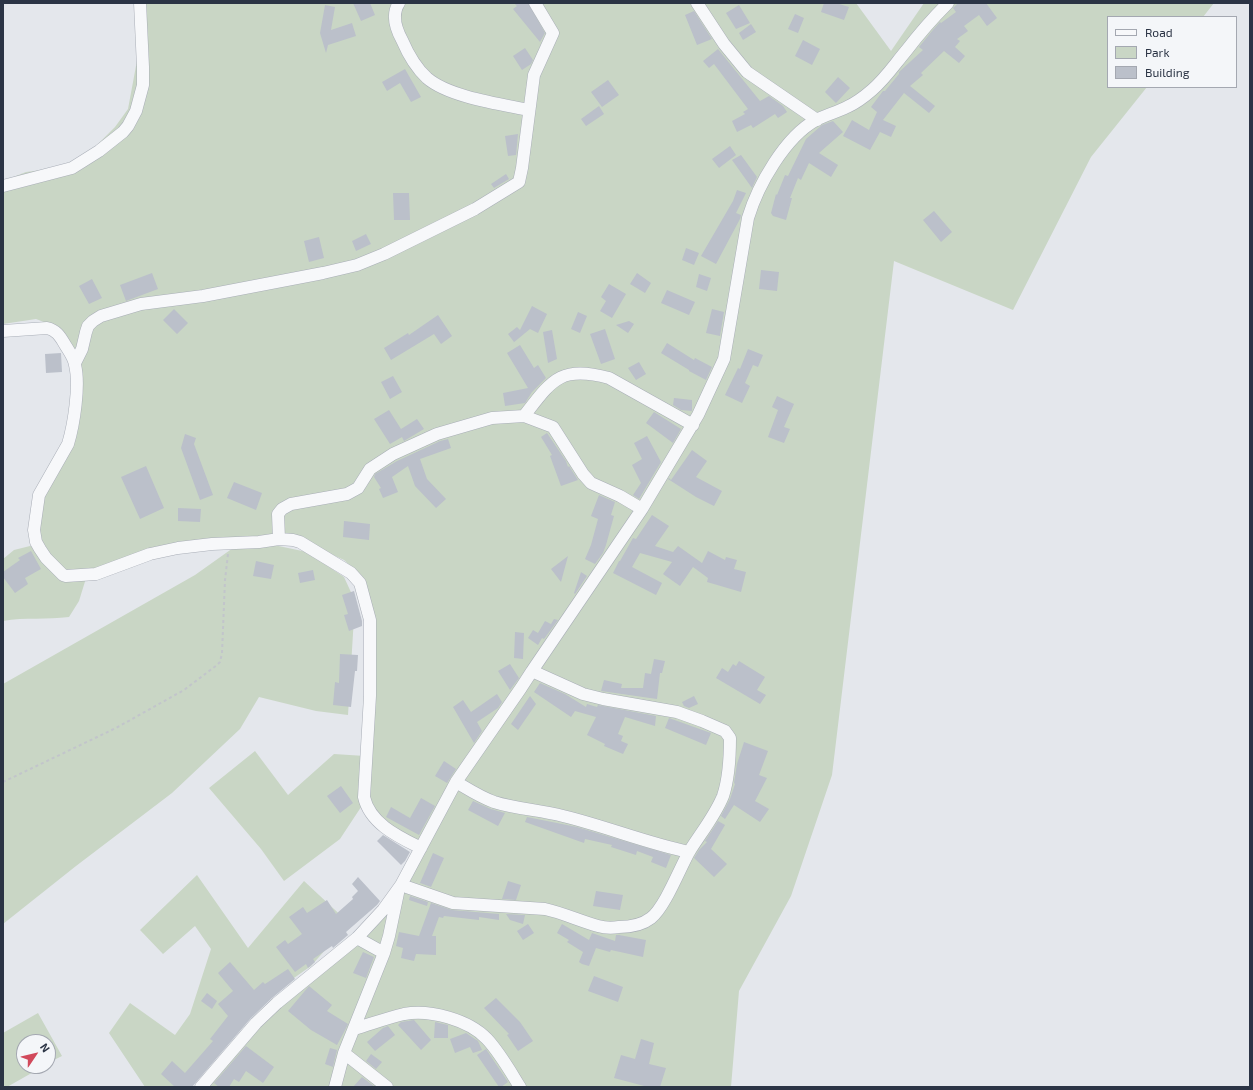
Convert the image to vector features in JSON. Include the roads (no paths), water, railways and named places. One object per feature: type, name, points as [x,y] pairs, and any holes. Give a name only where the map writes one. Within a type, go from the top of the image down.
[{"type":"street","points":[[3,186],[72,168],[99,151],[123,132],[128,126],[136,111],[143,85],[144,67],[140,3]]},
{"type":"street","points":[[399,3],[394,13],[397,30],[408,54],[427,78],[439,87],[454,92],[529,110]]},
{"type":"street","points":[[75,363],[82,349],[88,326],[100,316],[141,304],[203,296],[357,265],[384,254],[475,209],[520,182],[534,75],[553,33],[551,27],[534,3]]},
{"type":"street","points":[[697,3],[724,44],[747,72],[816,120]]},
{"type":"street","points":[[201,1087],[259,1019],[357,938],[383,910],[400,887],[456,782],[642,509],[693,425],[724,359],[748,218],[760,187],[772,167],[792,139],[804,128],[816,120],[857,102],[873,89],[886,76],[918,36],[948,3]]},
{"type":"street","points":[[3,331],[47,328],[53,330],[59,334],[75,363],[77,379],[70,437],[68,444],[41,491],[38,502],[34,536],[46,558],[65,575],[89,575],[103,572],[157,552],[212,544],[286,539],[300,542],[350,573],[360,583],[369,613],[370,626],[370,696],[364,797],[366,805],[372,816],[402,838],[422,848]]},
{"type":"street","points":[[524,416],[545,388],[553,381],[575,372],[596,374],[609,378],[693,425]]},
{"type":"street","points":[[279,539],[278,514],[285,506],[346,494],[358,488],[370,469],[387,457],[437,434],[492,418],[524,416],[538,420],[553,427],[583,474],[592,483],[620,496],[642,509]]},
{"type":"street","points":[[400,887],[453,903],[536,908],[557,912],[599,927],[625,927],[642,923],[651,918],[657,912],[689,852],[723,795],[729,766],[730,741],[728,734],[702,721],[677,712],[583,694],[532,670]]},
{"type":"street","points":[[456,782],[478,795],[494,802],[562,815],[689,852]]},
{"type":"street","points":[[335,1087],[344,1053],[384,953],[400,887]]},
{"type":"street","points":[[357,938],[384,953]]},
{"type":"street","points":[[354,1029],[404,1014],[426,1013],[448,1017],[468,1025],[487,1039],[520,1087]]},
{"type":"street","points":[[344,1053],[387,1087]]}]
